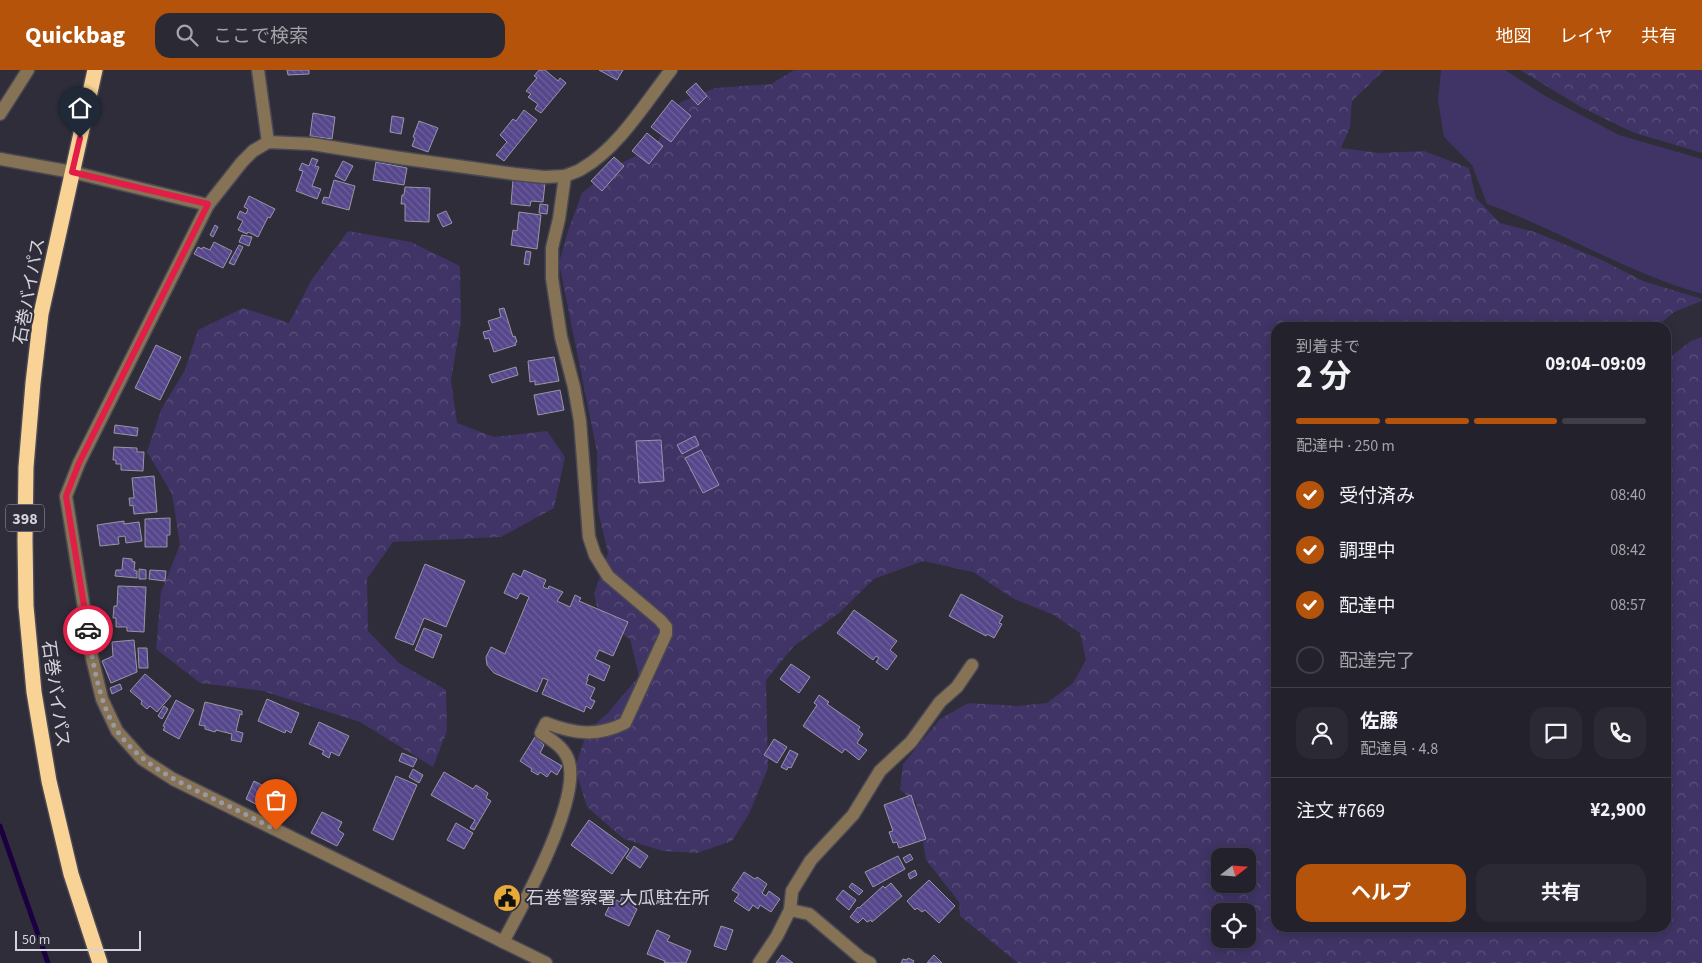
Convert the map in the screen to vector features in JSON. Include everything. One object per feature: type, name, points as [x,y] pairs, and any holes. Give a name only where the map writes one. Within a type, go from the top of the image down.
[{"type":"highway","name":"石巻バイパス","points":[[95,70],[42,314],[33,383],[26,467],[25,540],[26,606],[34,692],[49,781],[71,874],[100,963]]},
{"type":"street","points":[[0,114],[28,70]]},
{"type":"street","points":[[258,70],[268,142]]},
{"type":"street","points":[[546,963],[173,779],[142,759],[117,731],[102,699],[92,658],[66,496],[83,454],[208,204],[253,151],[268,142],[312,144],[544,177],[566,176],[583,169],[619,137],[671,70]]},
{"type":"street","points":[[0,159],[72,172],[208,204]]},
{"type":"street","points":[[503,942],[557,831],[570,790],[571,772],[569,760],[564,750],[556,742],[541,733],[546,723],[569,731],[601,732],[625,723],[666,634],[666,627],[660,620],[608,576],[595,555],[589,537],[580,421],[574,387],[561,336],[552,278],[552,248],[559,220],[566,176]]},
{"type":"street","points":[[759,963],[777,936],[790,910],[792,891],[811,860],[853,815],[880,771],[911,742],[940,702],[957,687],[972,665]]},
{"type":"street","points":[[790,910],[809,914],[861,958],[870,963]]},
{"type":"green space","points":[[794,70],[1384,70],[1352,101],[1350,127],[1341,148],[1380,153],[1424,151],[1469,168],[1476,198],[1500,223],[1535,232],[1602,260],[1643,281],[1702,299],[1702,301],[1674,312],[1662,322],[1271,322],[1271,932],[1671,932],[1671,356],[1691,341],[1702,337],[1702,963],[1018,963],[960,916],[959,902],[926,860],[916,802],[900,790],[903,764],[940,719],[968,703],[1018,706],[1047,703],[1073,683],[1086,660],[1080,633],[1054,615],[1014,599],[973,572],[923,561],[874,579],[839,613],[794,646],[766,680],[768,768],[749,814],[732,841],[697,853],[663,851],[624,839],[587,807],[575,768],[587,731],[608,713],[639,676],[630,639],[600,620],[594,594],[608,553],[598,511],[597,452],[559,263],[582,193],[616,166],[655,146],[679,103],[715,88],[771,84]]},
{"type":"green space","points":[[1441,70],[1505,70],[1547,97],[1619,135],[1702,159],[1702,294],[1647,275],[1514,214],[1487,204],[1472,165],[1444,137],[1438,100]]},
{"type":"green space","points":[[1520,70],[1702,70],[1702,153],[1632,132],[1581,107]]},
{"type":"green space","points":[[348,231],[411,242],[460,266],[461,321],[451,380],[457,423],[494,437],[547,431],[565,457],[554,508],[501,537],[393,542],[367,579],[368,631],[399,663],[446,690],[447,731],[433,767],[360,722],[263,691],[200,683],[156,649],[161,592],[180,545],[172,494],[147,452],[161,410],[185,370],[198,330],[243,308],[289,323],[312,279]]},
{"type":"building","points":[[287,70],[309,70],[309,74],[288,75]]},
{"type":"building","points":[[539,70],[545,70],[558,81],[560,78],[566,83],[541,113],[535,109],[538,104],[528,97],[531,94],[526,91],[537,78],[534,76]]},
{"type":"building","points":[[599,70],[623,70],[617,80]]},
{"type":"building","points":[[696,83],[707,96],[698,105],[686,92]]},
{"type":"building","points":[[672,100],[691,116],[671,142],[651,127]]},
{"type":"building","points":[[524,110],[537,120],[504,161],[496,155],[507,142],[500,135],[513,119],[516,121]]},
{"type":"building","points":[[313,113],[335,117],[332,139],[310,136]]},
{"type":"building","points":[[392,116],[404,118],[401,134],[390,132]]},
{"type":"building","points":[[419,121],[438,128],[428,152],[412,146]]},
{"type":"building","points":[[647,133],[663,146],[649,164],[632,151]]},
{"type":"building","points":[[614,157],[624,166],[602,191],[591,181]]},
{"type":"building","points":[[312,158],[318,160],[315,166],[319,167],[312,186],[321,189],[317,199],[296,191],[303,171],[299,170],[302,163],[309,166]]},
{"type":"building","points":[[343,161],[353,166],[345,181],[335,176]]},
{"type":"building","points":[[376,162],[407,168],[404,185],[373,180]]},
{"type":"building","points":[[334,180],[355,186],[349,210],[322,203],[324,197],[329,198]]},
{"type":"building","points":[[513,180],[545,183],[543,202],[531,201],[530,206],[511,204]]},
{"type":"building","points":[[405,187],[430,188],[429,222],[405,221],[405,204],[401,204]]},
{"type":"building","points":[[249,196],[275,209],[270,218],[268,217],[258,237],[238,230],[243,221],[237,218],[240,211],[246,214],[248,209],[244,207]]},
{"type":"building","points":[[540,204],[548,205],[547,214],[539,213]]},
{"type":"building","points":[[446,211],[452,223],[443,227],[437,215]]},
{"type":"building","points":[[519,212],[541,215],[537,249],[511,245],[513,230],[517,231]]},
{"type":"building","points":[[215,225],[218,227],[213,237],[210,235]]},
{"type":"building","points":[[242,235],[252,237],[249,246],[239,242]]},
{"type":"building","points":[[214,242],[232,251],[223,268],[194,254],[198,247],[210,250]]},
{"type":"building","points":[[239,245],[243,247],[234,265],[229,263]]},
{"type":"building","points":[[526,251],[531,252],[529,265],[524,264]]},
{"type":"building","points":[[504,308],[513,337],[515,336],[517,342],[515,343],[516,345],[494,352],[489,338],[485,339],[483,332],[491,330],[488,321],[501,317],[499,309]]},
{"type":"building","points":[[156,345],[181,357],[160,400],[135,388]]},
{"type":"building","points":[[554,357],[559,381],[535,385],[535,381],[530,382],[528,361]]},
{"type":"building","points":[[516,367],[518,375],[492,383],[489,375]]},
{"type":"building","points":[[560,390],[564,410],[538,415],[534,395]]},
{"type":"building","points":[[115,425],[138,428],[137,436],[114,433]]},
{"type":"building","points":[[695,436],[699,445],[682,454],[677,445]]},
{"type":"building","points":[[661,440],[664,481],[639,483],[636,441]]},
{"type":"building","points":[[114,447],[137,448],[137,452],[144,452],[143,471],[121,470],[121,464],[116,464],[116,460],[113,460]]},
{"type":"building","points":[[701,450],[719,485],[703,493],[685,458]]},
{"type":"building","points":[[154,476],[157,512],[134,514],[133,505],[130,506],[129,498],[134,498],[132,478]]},
{"type":"building","points":[[170,518],[170,535],[167,535],[167,547],[145,547],[145,519]]},
{"type":"building","points":[[124,521],[124,524],[139,522],[142,541],[126,543],[125,536],[118,537],[119,544],[100,546],[97,525]]},
{"type":"building","points":[[123,558],[132,559],[135,562],[134,570],[137,571],[137,578],[115,576],[116,570],[122,570]]},
{"type":"building","points":[[425,564],[465,581],[446,627],[424,618],[413,645],[395,638]]},
{"type":"building","points":[[139,569],[146,570],[146,579],[139,579]]},
{"type":"building","points":[[150,570],[166,571],[165,581],[149,579]]},
{"type":"building","points":[[524,570],[546,580],[543,587],[548,589],[549,586],[563,592],[557,601],[570,607],[575,595],[581,598],[579,601],[628,622],[613,656],[599,650],[595,659],[610,666],[604,681],[589,674],[586,684],[595,688],[590,699],[595,701],[591,709],[586,706],[584,712],[542,694],[548,680],[543,678],[537,692],[494,673],[487,665],[486,657],[491,647],[505,654],[529,597],[520,593],[517,599],[504,593],[513,573],[521,577]]},
{"type":"building","points":[[118,586],[146,587],[144,632],[127,631],[127,627],[116,627],[116,618],[113,618],[114,606],[117,606]]},
{"type":"building","points":[[961,594],[1003,616],[999,623],[1002,624],[994,638],[987,634],[986,636],[949,616]]},
{"type":"building","points":[[854,610],[897,641],[890,650],[897,656],[887,670],[876,662],[879,658],[876,656],[873,660],[837,633]]},
{"type":"building","points":[[424,628],[442,635],[433,658],[415,650]]},
{"type":"building","points":[[134,640],[137,672],[111,683],[102,661],[113,656],[112,642]]},
{"type":"building","points":[[138,648],[147,648],[148,668],[139,668]]},
{"type":"building","points":[[791,664],[810,677],[799,693],[780,679]]},
{"type":"building","points":[[145,674],[171,696],[157,712],[150,706],[147,709],[141,704],[142,701],[130,691]]},
{"type":"building","points":[[120,684],[122,689],[112,694],[110,688]]},
{"type":"building","points":[[819,695],[829,702],[827,704],[860,727],[858,730],[863,734],[857,743],[867,750],[859,760],[845,749],[842,753],[803,726],[817,705],[814,703]]},
{"type":"building","points":[[267,699],[299,713],[291,733],[286,730],[285,733],[258,721]]},
{"type":"building","points":[[176,700],[194,710],[179,739],[163,730],[165,727],[163,726]]},
{"type":"building","points":[[205,702],[242,711],[236,731],[243,733],[241,742],[231,740],[232,734],[216,730],[215,732],[199,725]]},
{"type":"building","points":[[164,706],[168,709],[162,719],[158,716]]},
{"type":"building","points":[[319,722],[349,736],[339,756],[331,752],[329,758],[322,754],[324,751],[309,744]]},
{"type":"building","points":[[535,737],[544,745],[540,753],[562,766],[557,775],[551,771],[547,777],[540,772],[538,775],[520,761]]},
{"type":"building","points":[[774,739],[787,747],[777,763],[764,755]]},
{"type":"building","points":[[790,750],[798,754],[791,768],[788,767],[787,770],[781,767]]},
{"type":"building","points":[[402,753],[417,759],[413,767],[399,761]]},
{"type":"building","points":[[413,769],[423,775],[419,783],[409,777]]},
{"type":"building","points":[[444,772],[473,789],[476,785],[488,793],[486,798],[491,801],[474,830],[470,828],[475,820],[431,795]]},
{"type":"building","points":[[396,776],[417,785],[393,840],[373,830]]},
{"type":"building","points":[[254,781],[279,794],[271,812],[246,799]]},
{"type":"building","points":[[911,795],[926,839],[899,848],[897,842],[893,843],[889,832],[893,831],[884,805]]},
{"type":"building","points":[[322,812],[342,822],[338,830],[344,834],[337,846],[311,833]]},
{"type":"building","points":[[589,820],[629,849],[612,874],[571,845]]},
{"type":"building","points":[[456,823],[473,833],[464,849],[447,840]]},
{"type":"building","points":[[634,846],[648,856],[640,868],[626,858]]},
{"type":"building","points":[[910,854],[913,859],[906,863],[903,858]]},
{"type":"building","points":[[898,856],[905,869],[873,887],[865,872]]},
{"type":"building","points":[[915,870],[917,875],[910,879],[908,874]]},
{"type":"building","points":[[744,872],[755,879],[757,877],[767,884],[763,894],[766,896],[769,891],[780,899],[771,912],[760,905],[758,909],[753,905],[749,911],[734,901],[739,894],[732,890]]},
{"type":"building","points":[[929,880],[955,906],[939,923],[925,910],[922,912],[917,908],[915,910],[907,901]]},
{"type":"building","points":[[852,883],[863,891],[859,895],[849,887]]},
{"type":"building","points":[[891,883],[902,896],[872,922],[871,920],[867,922],[863,918],[858,923],[850,917],[858,907],[883,886],[885,888]]},
{"type":"building","points":[[843,890],[856,900],[849,910],[836,899]]},
{"type":"building","points":[[622,897],[635,903],[633,907],[637,909],[629,926],[605,915],[613,898],[620,902]]},
{"type":"building","points":[[721,926],[733,930],[726,950],[714,946]]},
{"type":"building","points":[[657,930],[670,936],[667,941],[691,951],[686,963],[664,963],[665,961],[647,954]]},
{"type":"building","points":[[782,955],[793,963],[776,963]]},
{"type":"building","points":[[934,955],[942,963],[927,963]]},
{"type":"building","points":[[908,958],[914,961],[913,963],[901,963],[903,959],[907,960]]},
{"type":"waterway","points":[[0,826],[48,963]]},
{"type":"way so far","points":[[88,630],[92,658],[102,699],[117,731],[142,759],[173,779],[276,830]]},
{"type":"place","name":"石巻警察署 大瓜駐在所","points":[[507,898]]},
{"type":"route","points":[[80,138],[72,172],[208,204],[79,463],[66,496],[88,630]]}]
